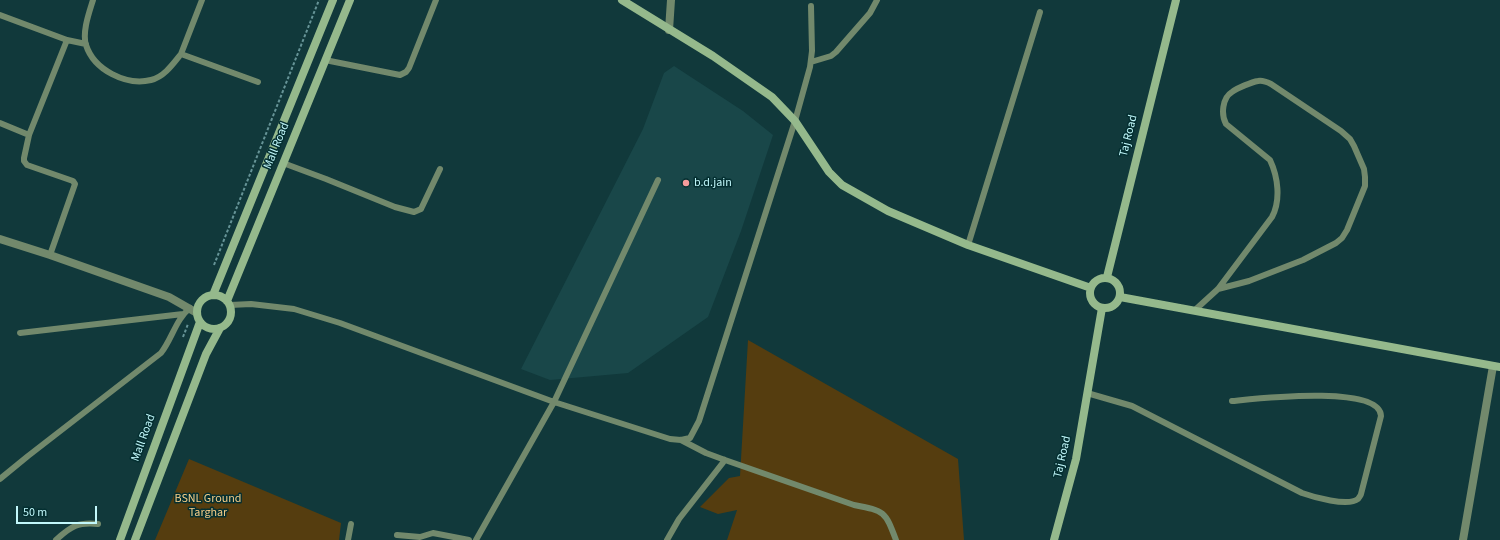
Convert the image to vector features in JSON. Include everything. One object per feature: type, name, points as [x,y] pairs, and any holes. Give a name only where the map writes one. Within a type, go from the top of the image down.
[{"type":"main road","name":"Mall Road","points":[[213,295],[333,0]]},
{"type":"main road","name":"Mall Road","points":[[229,303],[283,163],[350,0]]},
{"type":"main road","points":[[622,0],[713,56],[772,97],[795,121],[829,172],[842,185],[888,211],[968,245],[1091,288]]},
{"type":"main road","name":"Taj Road","points":[[1107,277],[1176,0]]},
{"type":"main road","points":[[1107,277],[1112,278],[1120,288],[1120,297],[1118,302],[1111,307],[1102,308],[1093,302],[1091,298],[1091,288],[1092,284],[1099,279],[1107,277]]},
{"type":"main road","points":[[135,540],[206,354],[220,328],[228,322],[231,316],[229,303],[221,296],[208,296],[200,303],[197,313],[200,322],[209,328],[220,328]]},
{"type":"main road","points":[[1120,297],[1497,366]]},
{"type":"main road","name":"Taj Road","points":[[1054,540],[1076,459],[1102,308]]},
{"type":"main road","name":"Mall Road","points":[[120,540],[200,322]]},
{"type":"street","points":[[669,30],[671,0]]},
{"type":"street","points":[[0,240],[50,255],[169,297],[197,313]]},
{"type":"street","points":[[1464,540],[1497,366]]},
{"type":"lane","points":[[93,0],[85,34],[89,53],[99,65],[112,74],[127,80],[138,81],[152,80],[166,72],[181,54],[202,0]]},
{"type":"lane","points":[[325,60],[400,75],[404,74],[410,68],[436,0]]},
{"type":"lane","points":[[811,62],[831,56],[836,52],[870,13],[877,0]]},
{"type":"lane","points":[[229,303],[294,309],[340,323],[554,402],[670,439],[688,439],[692,436],[699,421],[795,121],[811,62],[811,6]]},
{"type":"lane","points":[[968,245],[1040,12]]},
{"type":"lane","points":[[0,16],[67,40],[86,44]]},
{"type":"lane","points":[[50,255],[75,184],[73,181],[25,164],[24,158],[29,136],[67,40]]},
{"type":"lane","points":[[181,54],[258,82]]},
{"type":"lane","points":[[1195,310],[1218,289],[1272,217],[1278,202],[1274,167],[1270,160],[1226,124],[1222,112],[1231,92],[1258,81],[1264,81],[1271,84],[1342,131],[1350,139],[1364,169],[1365,186],[1348,230],[1336,243],[1310,257],[1258,278],[1218,289]]},
{"type":"lane","points":[[0,123],[29,136]]},
{"type":"lane","points":[[283,163],[395,207],[414,212],[421,210],[440,169]]},
{"type":"lane","points":[[476,540],[554,402],[658,180]]},
{"type":"lane","points":[[0,479],[161,353],[166,347],[183,314],[190,308]]},
{"type":"lane","points":[[20,333],[183,314]]},
{"type":"lane","points":[[1087,393],[1132,406],[1302,494],[1320,499],[1345,502],[1353,502],[1358,499],[1361,494],[1381,416],[1377,406],[1371,403],[1346,398],[1318,396],[1289,396],[1232,401]]},
{"type":"lane","points":[[681,440],[726,460],[854,505],[881,512],[889,520],[896,540]]},
{"type":"lane","points":[[667,540],[679,519],[726,460]]},
{"type":"lane","points":[[56,540],[78,524],[98,524]]},
{"type":"lane","points":[[348,540],[351,524]]},
{"type":"lane","points":[[398,536],[420,537],[433,533],[469,540]]},
{"type":"path","points":[[212,270],[319,0]]},
{"type":"shaded area","name":"b.d.jain","points":[[674,66],[743,111],[773,135],[741,231],[708,317],[628,373],[550,380],[521,369],[643,129],[664,73]]},
{"type":"green space","points":[[748,340],[958,459],[964,540],[727,540],[737,510],[718,514],[700,507],[729,478],[740,476]]},
{"type":"green space","name":"BSNL Ground Targhar","points":[[189,459],[341,523],[339,540],[155,540]]},
{"type":"place","name":"b.d.jain","points":[[686,183]]}]
